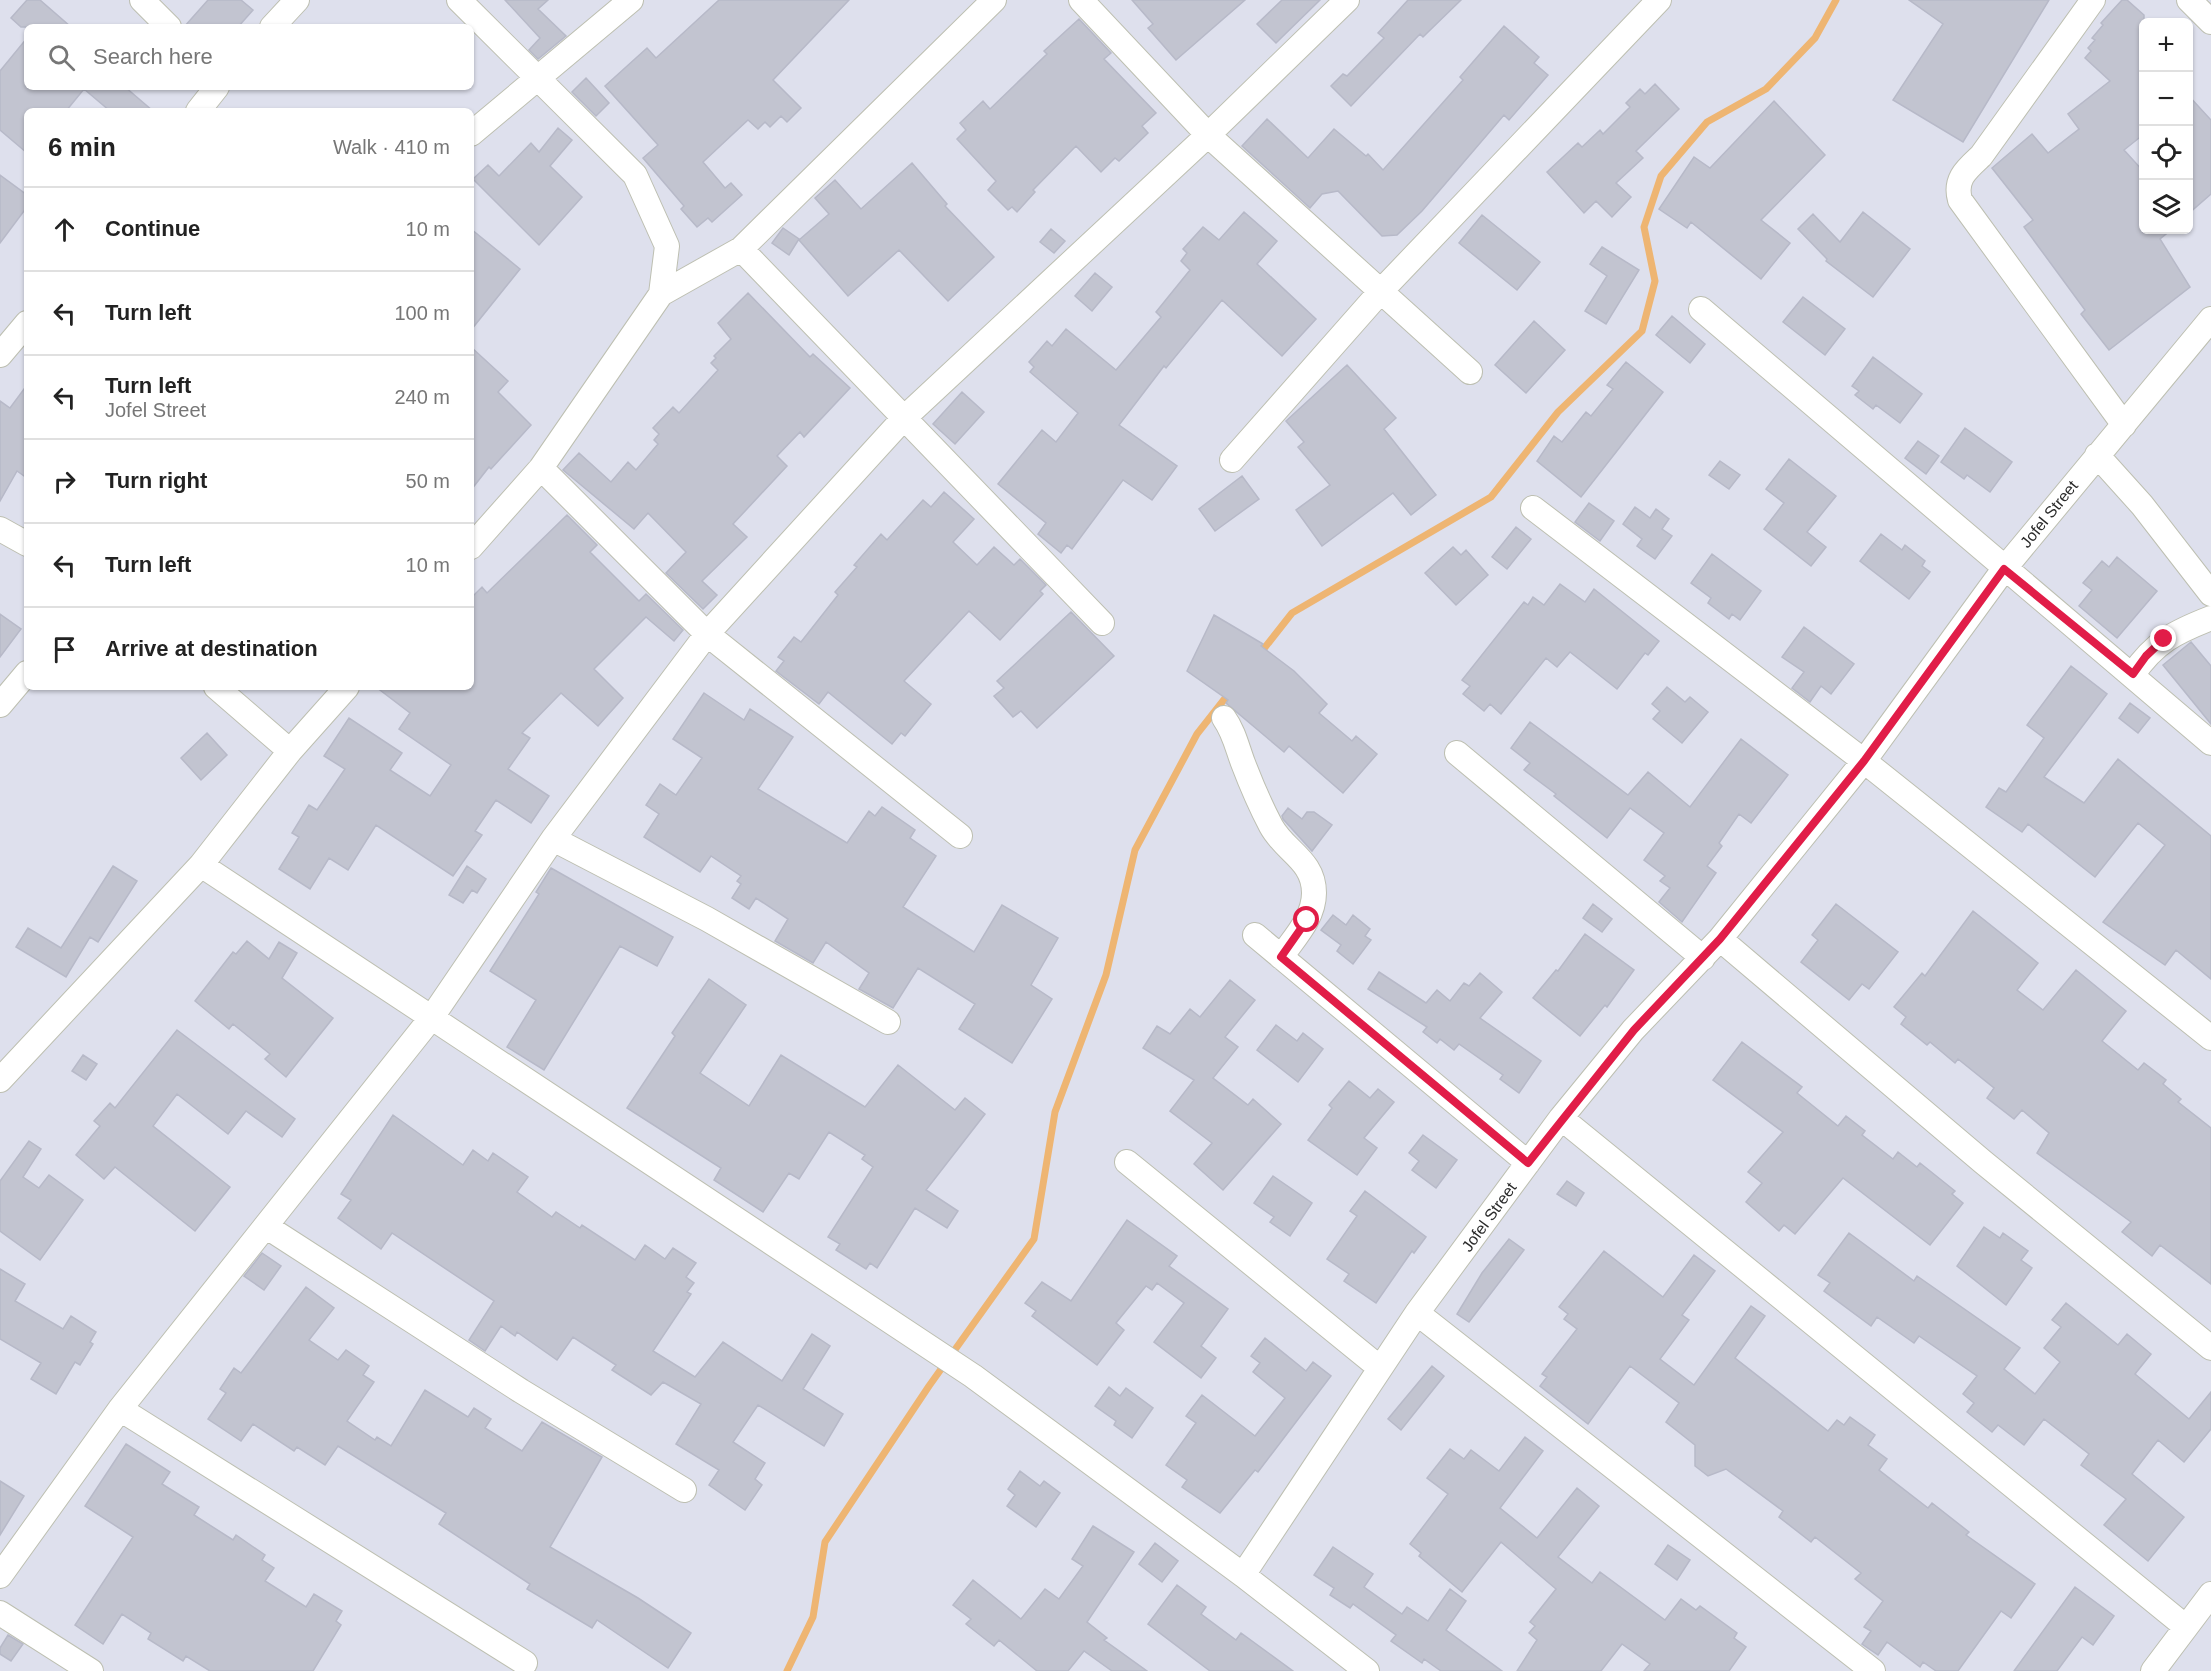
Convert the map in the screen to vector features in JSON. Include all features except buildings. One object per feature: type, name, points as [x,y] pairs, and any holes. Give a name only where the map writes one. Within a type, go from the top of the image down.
[{"type":"street","points":[[142,0],[166,24]]},
{"type":"street","points":[[275,24],[297,0]]},
{"type":"street","points":[[459,0],[635,175],[668,246],[661,294]]},
{"type":"street","points":[[474,131],[631,0]]},
{"type":"street","points":[[474,544],[541,468],[661,294],[741,249],[993,0]]},
{"type":"street","points":[[1081,0],[1208,135],[1470,372]]},
{"type":"street","points":[[0,1576],[120,1408],[267,1227],[432,1017],[553,839],[707,634],[903,419],[1208,135],[1347,0]]},
{"type":"street","points":[[1232,460],[1382,291],[1659,0]]},
{"type":"street","points":[[2093,0],[1981,156],[1961,177],[1957,188],[1960,200],[2124,425]]},
{"type":"street","points":[[2189,0],[2211,22]]},
{"type":"street","points":[[200,108],[215,90]]},
{"type":"street","points":[[741,249],[1102,623]]},
{"type":"street","points":[[1701,309],[2004,569],[2133,674],[2211,743]]},
{"type":"street","name":"Jofel Street","points":[[1243,1575],[1417,1313],[1561,1118],[1634,1030],[1720,939],[1864,761],[2004,569],[2211,319]]},
{"type":"street","points":[[0,355],[24,327]]},
{"type":"street","points":[[2097,455],[2142,505],[2211,594]]},
{"type":"street","points":[[541,468],[707,634],[960,836]]},
{"type":"street","points":[[1533,508],[1864,761],[2211,1038]]},
{"type":"street","points":[[0,529],[24,542]]},
{"type":"street","points":[[2133,674],[2146,656],[2164,639],[2211,618]]},
{"type":"street","points":[[0,705],[24,677]]},
{"type":"street","points":[[219,690],[290,751]]},
{"type":"street","points":[[0,1080],[201,865],[290,751],[344,690]]},
{"type":"street","points":[[1224,717],[1233,731],[1244,765],[1270,825],[1280,839],[1310,869],[1314,894],[1307,920],[1281,957]]},
{"type":"street","points":[[1457,753],[1703,958]]},
{"type":"street","points":[[553,839],[707,919],[888,1022]]},
{"type":"street","points":[[201,865],[973,1376],[1243,1575],[1367,1671]]},
{"type":"street","points":[[1255,935],[1528,1163]]},
{"type":"street","points":[[1720,939],[1983,1162],[2211,1348]]},
{"type":"street","points":[[1561,1118],[2186,1627]]},
{"type":"street","points":[[1127,1162],[1380,1368]]},
{"type":"street","points":[[267,1227],[522,1391],[684,1490]]},
{"type":"street","points":[[1417,1313],[1873,1671]]},
{"type":"street","points":[[120,1408],[525,1663]]},
{"type":"street","points":[[2153,1671],[2211,1594]]},
{"type":"street","points":[[0,1613],[91,1671]]},
{"type":"waterway","points":[[1259,655],[1292,613],[1491,497],[1558,412],[1642,331],[1655,281],[1644,227],[1661,176],[1707,122],[1766,89],[1815,38],[1836,0]]},
{"type":"waterway","points":[[787,1671],[813,1617],[825,1542],[929,1386],[1034,1239],[1055,1112],[1106,975],[1135,850],[1197,734],[1230,692]]},
{"type":"route","points":[[1307,920],[1281,957],[1528,1163],[1561,1118],[1634,1030],[1720,939],[1864,761],[2004,569],[2133,674],[2146,656],[2164,639]]}]
